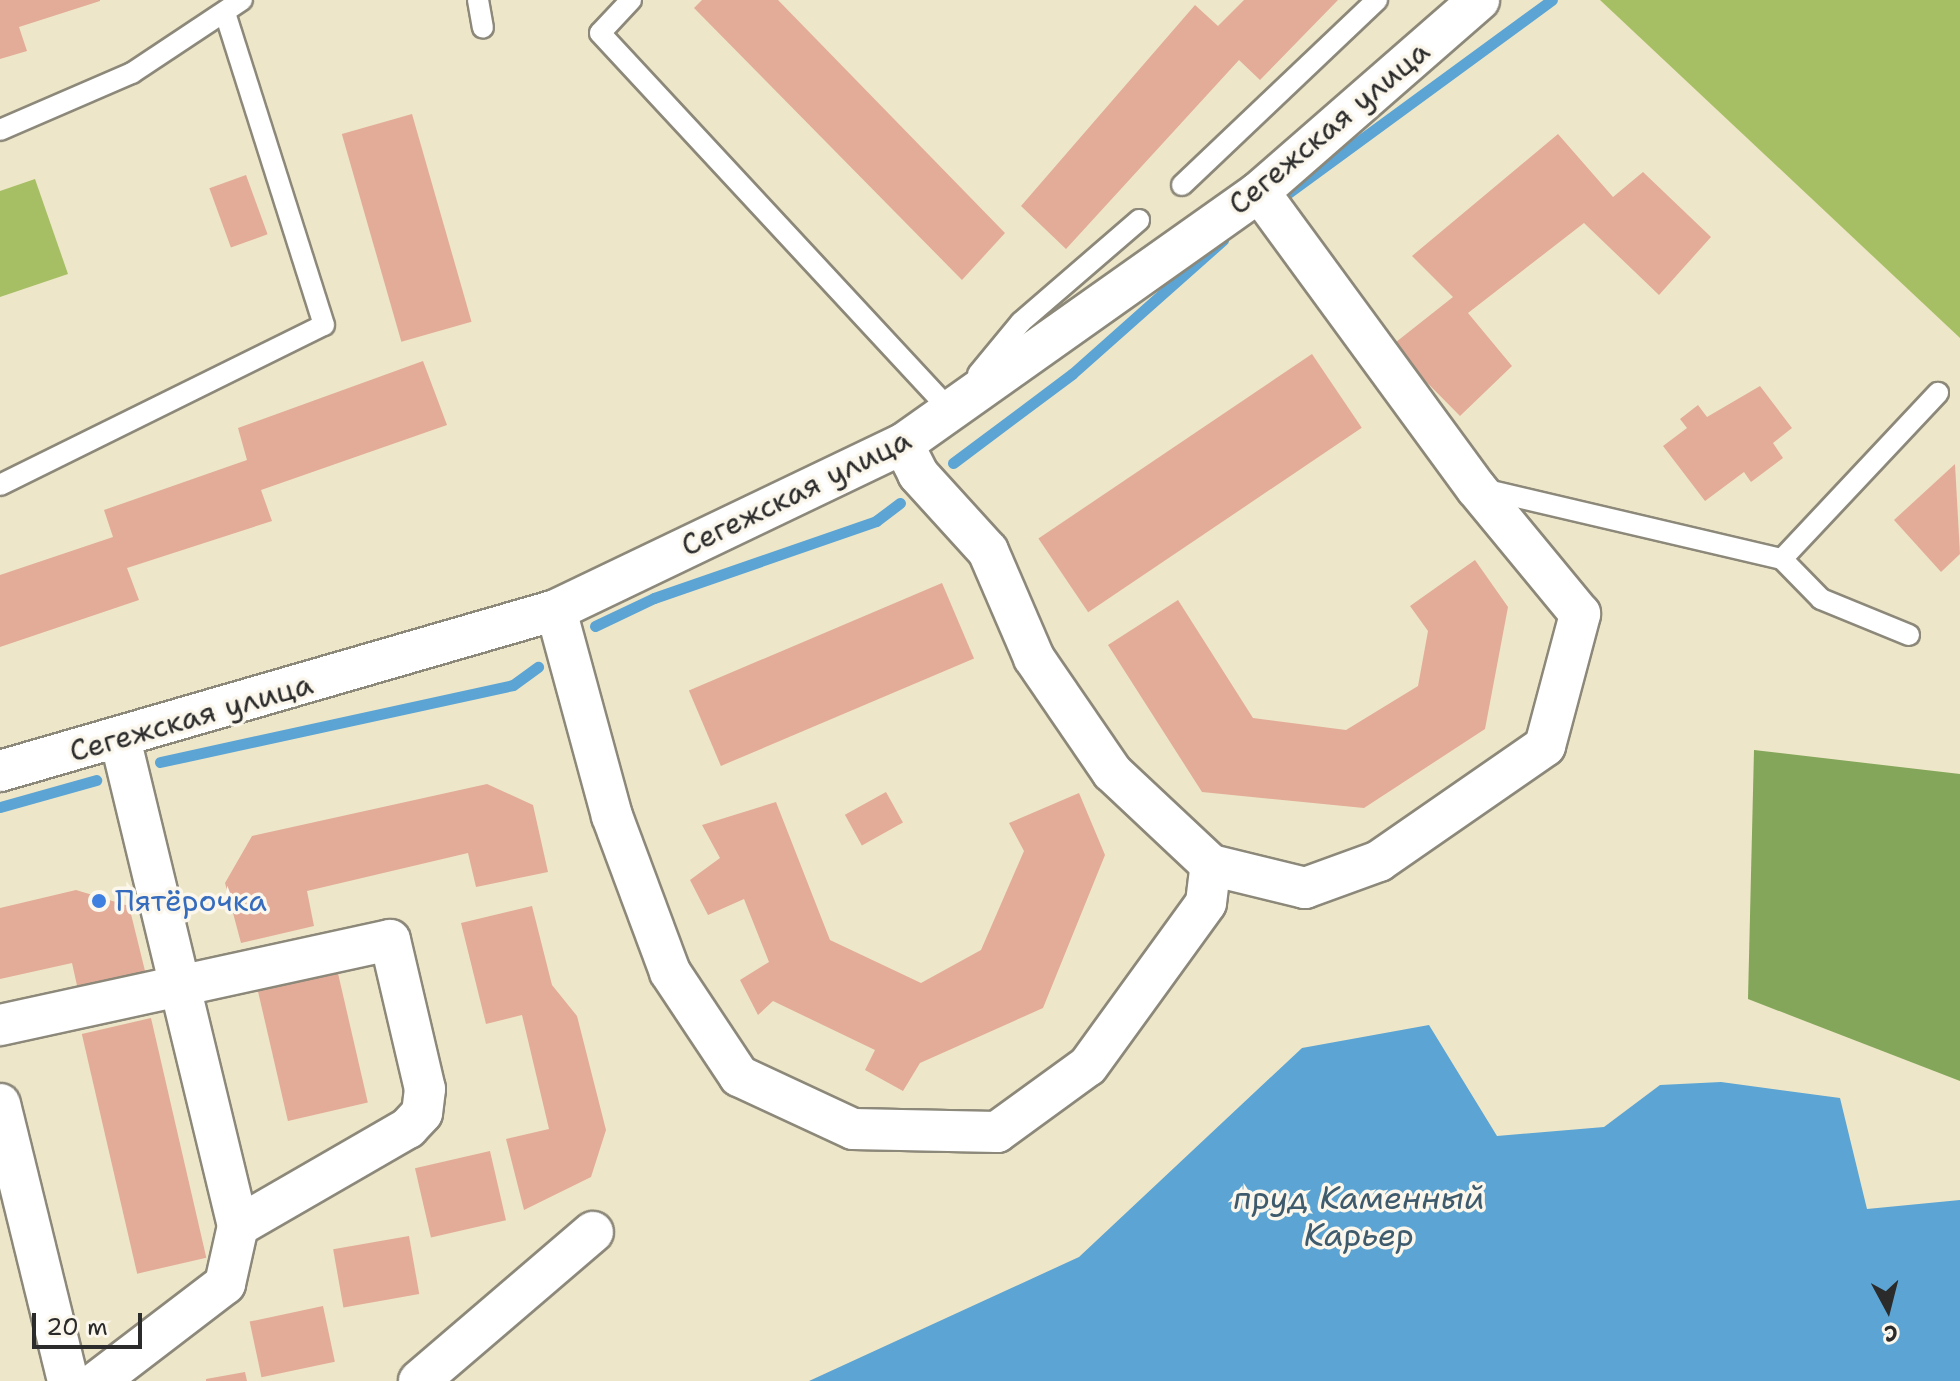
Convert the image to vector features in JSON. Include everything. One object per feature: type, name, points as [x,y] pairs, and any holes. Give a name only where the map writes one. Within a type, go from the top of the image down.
[{"type":"street","name":"Сегежская улица","points":[[0,771],[121,741],[556,610],[903,444],[1259,192],[1479,0]]},
{"type":"street","points":[[903,444],[918,474],[988,551],[1034,658],[1112,772],[1211,865],[1305,888],[1379,861],[1545,746],[1580,614],[1476,488],[1259,192]]},
{"type":"street","points":[[556,610],[612,816],[670,972],[739,1076],[853,1129],[997,1132],[1088,1066],[1206,903],[1211,865]]},
{"type":"street","points":[[98,1381],[225,1284],[238,1226],[121,741]]},
{"type":"street","points":[[0,1025],[390,940],[425,1089],[422,1113],[408,1128],[238,1226]]},
{"type":"street","points":[[0,1104],[68,1381]]},
{"type":"street","points":[[419,1381],[593,1232]]},
{"type":"lane","points":[[0,130],[132,73],[242,0]]},
{"type":"lane","points":[[478,0],[483,28]]},
{"type":"lane","points":[[631,0],[600,33],[950,410],[1021,322],[1139,220]]},
{"type":"lane","points":[[1182,185],[1377,0]]},
{"type":"lane","points":[[0,485],[324,325],[225,13]]},
{"type":"lane","points":[[1782,559],[1938,393]]},
{"type":"lane","points":[[1476,488],[1782,559],[1821,599],[1909,635]]},
{"type":"green space","points":[[1600,0],[1960,0],[1960,338]]},
{"type":"green space","points":[[35,179],[68,274],[0,297],[0,191]]},
{"type":"green space","points":[[1754,750],[1960,774],[1960,1081],[1748,999]]},
{"type":"water","name":"пруд Каменный Карьер","points":[[1429,1025],[1497,1136],[1604,1127],[1660,1085],[1721,1082],[1840,1098],[1867,1209],[1960,1200],[1960,1381],[809,1381],[1079,1257],[1302,1048]]},
{"type":"building","points":[[0,0],[100,1],[19,27],[27,51],[0,59]]},
{"type":"building","points":[[702,0],[778,0],[1005,233],[962,280],[694,8]]},
{"type":"building","points":[[1244,0],[1338,0],[1260,80],[1239,60],[1066,249],[1021,206],[1195,5],[1218,26]]},
{"type":"building","points":[[412,114],[472,322],[401,342],[342,134]]},
{"type":"building","points":[[1558,134],[1613,197],[1643,172],[1711,237],[1659,295],[1584,223],[1468,313],[1512,366],[1460,416],[1391,346],[1453,297],[1412,256]]},
{"type":"building","points":[[246,175],[268,234],[231,248],[209,188]]},
{"type":"building","points":[[1312,354],[1362,428],[1088,612],[1038,539]]},
{"type":"building","points":[[423,361],[447,425],[261,490],[272,521],[127,568],[139,600],[0,647],[0,575],[113,537],[104,510],[247,460],[238,428]]},
{"type":"building","points":[[1760,386],[1792,428],[1773,443],[1783,458],[1751,482],[1744,472],[1705,501],[1663,446],[1687,428],[1680,419],[1698,405],[1707,417]]},
{"type":"building","points":[[1955,464],[1960,554],[1941,572],[1894,520]]},
{"type":"building","points":[[1475,560],[1508,607],[1485,729],[1364,808],[1202,792],[1108,645],[1178,600],[1253,718],[1346,730],[1418,686],[1428,631],[1410,606]]},
{"type":"building","points":[[942,583],[974,658],[721,766],[689,690]]},
{"type":"building","points":[[487,784],[533,805],[548,872],[476,887],[468,853],[307,891],[314,926],[241,943],[225,883],[252,836]]},
{"type":"building","points":[[886,792],[903,823],[862,845],[845,815]]},
{"type":"building","points":[[1079,793],[1105,855],[1043,1008],[920,1063],[903,1091],[865,1070],[875,1050],[773,1001],[758,1015],[740,980],[769,962],[744,899],[708,915],[690,880],[720,858],[702,825],[776,802],[830,940],[921,983],[981,950],[1024,851],[1009,823]]},
{"type":"building","points":[[76,890],[129,906],[146,975],[78,990],[72,963],[0,979],[0,908]]},
{"type":"building","points":[[532,906],[552,985],[577,1016],[606,1130],[591,1177],[524,1210],[506,1139],[549,1129],[522,1015],[486,1024],[461,923]]},
{"type":"building","points":[[337,969],[368,1102],[288,1121],[257,987]]},
{"type":"building","points":[[151,1018],[206,1258],[137,1274],[82,1034]]},
{"type":"building","points":[[490,1151],[506,1220],[431,1238],[415,1168]]},
{"type":"building","points":[[409,1236],[419,1294],[343,1307],[333,1249]]},
{"type":"building","points":[[323,1306],[335,1362],[261,1377],[250,1322]]},
{"type":"building","points":[[245,1372],[247,1381],[206,1381],[206,1379]]},
{"type":"waterway","points":[[1288,193],[1552,0]]},
{"type":"waterway","points":[[953,463],[1072,374],[1223,240]]},
{"type":"waterway","points":[[595,626],[654,598],[876,521],[900,503]]},
{"type":"waterway","points":[[160,762],[513,685],[538,667]]},
{"type":"waterway","points":[[0,807],[96,780]]},
{"type":"place","name":"Пятёрочка","points":[[99,901]]}]
